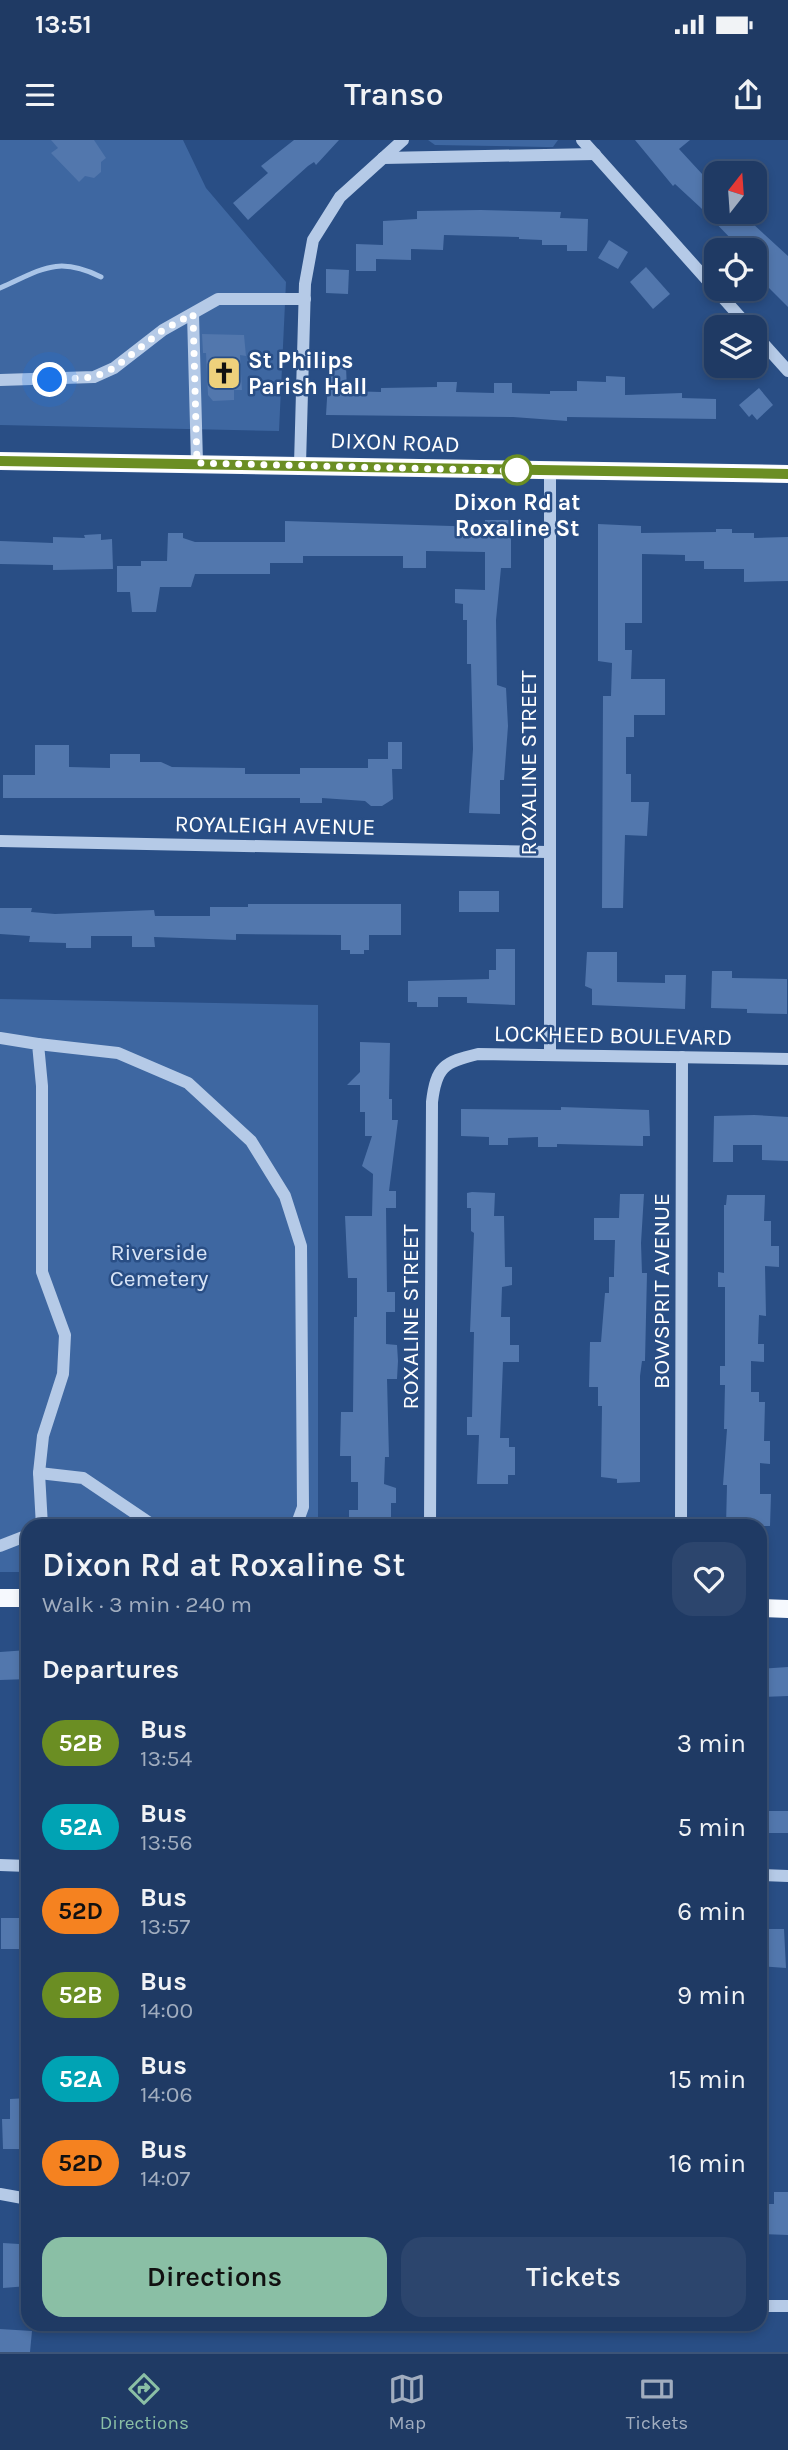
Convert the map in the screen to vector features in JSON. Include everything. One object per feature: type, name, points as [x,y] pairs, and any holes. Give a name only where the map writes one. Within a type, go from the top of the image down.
[{"type":"main road","name":"DIXON ROAD","points":[[0,461],[788,474]]},
{"type":"main road","points":[[0,1598],[21,1598]]},
{"type":"main road","points":[[767,1608],[788,1609]]},
{"type":"street","points":[[300,464],[305,299],[313,240],[340,197],[403,140]]},
{"type":"street","points":[[582,140],[738,315]]},
{"type":"street","points":[[383,158],[595,154]]},
{"type":"street","points":[[0,380],[94,377],[114,368],[163,330],[218,299],[305,299]]},
{"type":"street","points":[[193,314],[197,463]]},
{"type":"street","points":[[767,348],[788,371]]},
{"type":"street","name":"ROXALINE STREET","points":[[550,471],[550,1055]]},
{"type":"street","name":"ROYALEIGH AVENUE","points":[[0,841],[548,852]]},
{"type":"street","points":[[0,1038],[118,1053],[188,1083],[251,1141],[285,1196],[302,1246],[303,1507],[299,1519]]},
{"type":"street","points":[[38,1044],[42,1086],[42,1272],[65,1335],[63,1374],[43,1436],[38,1473],[41,1519]]},
{"type":"street","name":"LOCKHEED BOULEVARD","points":[[441,1068],[457,1059],[478,1054],[788,1059]]},
{"type":"street","name":"BOWSPRIT AVENUE","points":[[681,1519],[682,1057]]},
{"type":"street","name":"ROXALINE STREET","points":[[430,1519],[432,1102],[434,1082],[441,1068]]},
{"type":"street","points":[[38,1473],[83,1478],[144,1519]]},
{"type":"street","points":[[0,1546],[21,1538]]},
{"type":"street","points":[[0,1865],[21,1866]]},
{"type":"street","points":[[767,1875],[788,1876]]},
{"type":"street","points":[[0,2194],[21,2198]]},
{"type":"street","points":[[767,2306],[788,2306]]},
{"type":"green space","points":[[0,140],[183,140],[206,188],[286,282],[279,431],[0,425]]},
{"type":"green space","points":[[428,140],[558,140],[553,147],[547,147],[435,145]]},
{"type":"green space","name":"Riverside Cemetery","points":[[0,999],[318,1005],[318,1519],[21,1519],[21,1572],[0,1572]]},
{"type":"building","points":[[51,140],[94,140],[106,158],[101,162],[101,172],[94,178],[85,176],[79,182],[51,153],[58,148]]},
{"type":"building","points":[[294,140],[339,140],[316,165],[314,162],[308,166],[248,220],[233,203],[268,173],[261,166]]},
{"type":"building","points":[[635,140],[690,140],[679,149],[704,174],[704,211],[675,184],[673,186]]},
{"type":"building","points":[[417,211],[561,212],[560,218],[588,219],[587,251],[567,251],[567,245],[542,245],[542,240],[519,237],[444,235],[443,250],[411,249],[411,260],[376,259],[376,271],[356,271],[356,244],[383,245],[383,221],[417,219]]},
{"type":"building","points":[[717,224],[753,224],[788,256],[788,307],[767,286],[767,238],[730,238]]},
{"type":"building","points":[[609,240],[628,252],[618,269],[598,258]]},
{"type":"building","points":[[646,267],[670,294],[653,309],[630,282]]},
{"type":"building","points":[[326,269],[349,270],[348,294],[326,293]]},
{"type":"building","name":"St Philips Parish Hall","points":[[202,334],[244,335],[246,356],[240,355],[242,390],[234,390],[234,400],[213,401],[208,395],[206,353],[203,353]]},
{"type":"building","points":[[329,366],[346,366],[347,391],[381,392],[381,388],[437,387],[437,382],[457,382],[456,392],[494,393],[494,383],[512,383],[512,393],[550,394],[550,391],[577,391],[577,381],[606,382],[606,376],[625,377],[625,395],[682,393],[682,398],[716,399],[716,419],[567,417],[567,421],[513,417],[326,415]]},
{"type":"building","points":[[759,388],[773,405],[757,420],[752,414],[749,417],[739,405]]},
{"type":"building","points":[[485,520],[511,520],[511,568],[501,568],[496,620],[497,685],[506,688],[508,726],[504,780],[500,780],[500,814],[469,813],[473,749],[471,664],[467,664],[467,620],[463,620],[463,604],[455,603],[455,589],[485,590],[485,552],[426,551],[426,568],[403,568],[403,556],[303,556],[303,563],[270,563],[270,574],[195,574],[191,587],[160,587],[156,612],[132,612],[130,592],[117,592],[117,566],[141,566],[141,561],[167,561],[168,533],[183,533],[183,538],[195,542],[285,542],[285,521],[485,527]]},
{"type":"building","points":[[598,524],[641,526],[641,533],[716,532],[716,529],[732,529],[732,533],[754,533],[754,538],[788,537],[788,581],[744,582],[744,569],[704,569],[704,561],[685,561],[685,555],[642,554],[642,623],[625,623],[625,650],[632,650],[631,679],[665,679],[665,715],[634,715],[634,737],[626,737],[626,774],[631,774],[631,802],[649,802],[647,836],[625,835],[623,908],[602,908],[603,696],[611,696],[612,663],[598,661]]},
{"type":"building","points":[[101,534],[101,540],[112,539],[113,569],[53,570],[53,565],[0,564],[0,541],[53,543],[53,537],[85,538],[84,535]]},
{"type":"building","points":[[388,742],[402,742],[402,769],[392,769],[393,799],[382,806],[371,806],[365,801],[322,798],[322,803],[300,803],[300,798],[3,798],[3,775],[35,775],[35,745],[69,745],[69,767],[110,768],[110,754],[140,754],[140,762],[161,762],[172,767],[245,768],[245,774],[300,774],[300,768],[368,768],[368,759],[388,759]]},
{"type":"building","points":[[459,891],[499,891],[499,912],[459,912]]},
{"type":"building","points":[[248,904],[401,904],[401,935],[369,935],[369,950],[364,950],[364,954],[350,954],[350,950],[341,950],[341,935],[236,934],[236,940],[154,937],[155,947],[132,947],[132,936],[91,936],[91,948],[66,948],[66,943],[29,942],[30,936],[0,934],[0,908],[32,908],[31,912],[55,914],[154,910],[155,916],[210,916],[210,907],[248,907]]},
{"type":"building","points":[[496,949],[515,949],[515,1005],[467,1003],[467,997],[438,997],[438,1007],[417,1007],[417,1002],[408,1002],[408,981],[489,979],[489,970],[496,970]]},
{"type":"building","points":[[587,952],[617,952],[617,982],[665,983],[665,975],[686,975],[685,1009],[592,1005],[592,989],[585,986]]},
{"type":"building","points":[[712,971],[732,971],[732,978],[787,979],[787,1014],[747,1013],[747,1009],[711,1008]]},
{"type":"building","points":[[360,1042],[390,1043],[389,1099],[392,1099],[392,1120],[398,1120],[389,1191],[396,1191],[396,1208],[386,1208],[387,1292],[395,1292],[395,1312],[386,1312],[386,1344],[397,1345],[398,1361],[397,1379],[387,1379],[389,1457],[385,1457],[384,1484],[396,1488],[396,1503],[391,1503],[391,1519],[349,1519],[349,1510],[358,1510],[358,1482],[351,1482],[351,1456],[340,1456],[341,1412],[353,1412],[354,1317],[357,1317],[357,1278],[348,1278],[345,1216],[372,1216],[373,1174],[362,1166],[372,1136],[365,1136],[365,1112],[360,1112],[360,1085],[347,1085],[360,1072]]},
{"type":"building","points":[[561,1107],[649,1110],[650,1136],[643,1136],[643,1146],[557,1144],[557,1147],[538,1147],[538,1137],[508,1138],[508,1145],[489,1145],[489,1137],[461,1136],[461,1109],[561,1110]]},
{"type":"building","points":[[714,1116],[788,1117],[788,1161],[762,1160],[762,1145],[733,1145],[733,1162],[713,1162]]},
{"type":"building","points":[[467,1193],[495,1193],[494,1216],[504,1216],[505,1267],[512,1267],[512,1285],[502,1287],[501,1317],[510,1317],[510,1345],[519,1345],[519,1362],[503,1362],[500,1438],[509,1438],[509,1447],[515,1447],[515,1475],[508,1475],[508,1484],[477,1484],[479,1435],[467,1435],[467,1417],[472,1417],[474,1332],[470,1332],[474,1233],[471,1231],[471,1208],[467,1208]]},
{"type":"building","points":[[620,1194],[644,1194],[642,1273],[647,1273],[645,1361],[642,1361],[640,1376],[640,1482],[617,1483],[617,1479],[601,1477],[602,1406],[598,1406],[598,1387],[589,1387],[590,1342],[601,1342],[605,1293],[609,1293],[609,1277],[614,1277],[615,1240],[594,1240],[594,1218],[619,1218]]},
{"type":"building","points":[[727,1195],[765,1195],[764,1221],[771,1221],[771,1246],[779,1246],[779,1267],[765,1266],[766,1316],[759,1315],[758,1344],[764,1344],[764,1362],[751,1361],[751,1392],[759,1392],[759,1402],[765,1402],[764,1441],[770,1441],[770,1464],[760,1463],[760,1494],[771,1494],[770,1526],[767,1526],[767,1519],[726,1519],[727,1485],[723,1485],[727,1429],[724,1429],[725,1385],[720,1385],[720,1366],[725,1366],[725,1287],[718,1287],[718,1272],[724,1273]]},
{"type":"building","points":[[21,1650],[21,1679],[0,1680],[0,1652]]},
{"type":"building","points":[[788,1667],[788,1696],[767,1697],[767,1668]]},
{"type":"building","points":[[767,1811],[788,1811],[788,1833],[767,1833]]},
{"type":"building","points":[[1,1918],[21,1918],[21,1949],[1,1949]]},
{"type":"building","points":[[767,1929],[784,1929],[786,1968],[767,1967]]},
{"type":"building","points":[[21,2098],[21,2149],[3,2149],[2,2119],[10,2119],[10,2099]]},
{"type":"building","points":[[774,2192],[788,2192],[788,2235],[767,2234],[767,2204],[774,2204]]},
{"type":"building","points":[[3,2243],[19,2244],[21,2287],[3,2288]]},
{"type":"building","points":[[0,2329],[32,2331],[30,2352],[0,2352]]},
{"type":"waterway","points":[[0,288],[38,271],[61,266],[86,270],[101,277]]},
{"type":"bus line","name":"52B","points":[[0,461],[788,474]]},
{"type":"place","name":"St Philips Parish Hall","points":[[224,373]]},
{"type":"place","name":"Dixon Rd at Roxaline St","points":[[517,470]]},
{"type":"route","points":[[50,380],[94,377],[114,368],[163,330],[193,314],[197,463],[522,471],[517,470]]}]
